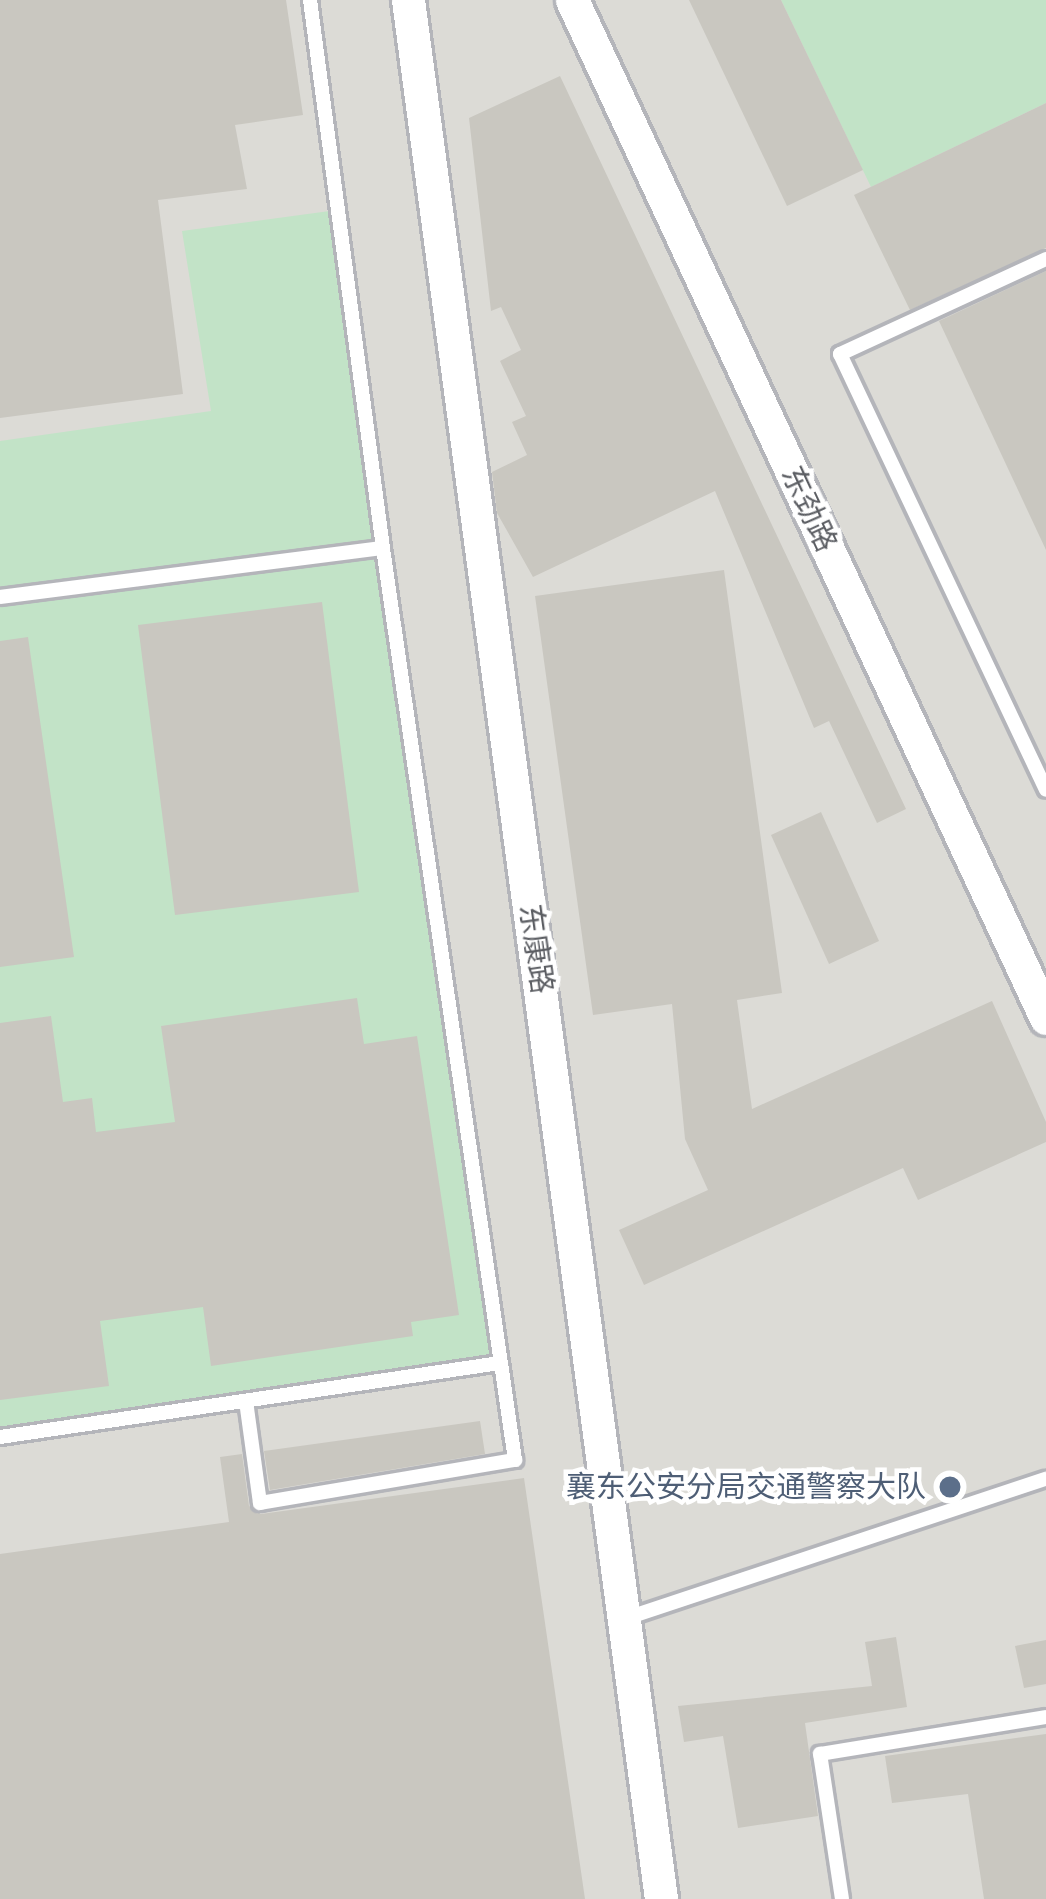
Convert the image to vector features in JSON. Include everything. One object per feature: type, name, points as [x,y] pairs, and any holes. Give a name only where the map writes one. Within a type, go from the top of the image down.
[{"type":"street","name":"东康路","points":[[408,0],[662,1899]]},
{"type":"street","name":"东劲路","points":[[572,0],[1046,1018]]},
{"type":"lane","points":[[246,1401],[260,1503],[515,1460],[382,548],[310,0]]},
{"type":"lane","points":[[1046,259],[840,354],[1046,790]]},
{"type":"lane","points":[[0,597],[382,548]]},
{"type":"lane","points":[[0,1437],[500,1363]]},
{"type":"lane","points":[[624,1619],[1046,1479]]},
{"type":"lane","points":[[842,1899],[820,1754],[1046,1718]]},
{"type":"shaded area","points":[[0,0],[1046,0],[1046,1899],[0,1899]]},
{"type":"green space","points":[[781,0],[1046,0],[1046,103],[871,187]]},
{"type":"green space","points":[[337,210],[500,1363],[0,1437],[0,441],[211,411],[182,231]]},
{"type":"building","points":[[0,0],[286,0],[303,115],[235,125],[247,189],[158,200],[183,394],[0,418]]},
{"type":"building","points":[[689,0],[781,0],[863,170],[787,206]]},
{"type":"building","points":[[560,76],[906,809],[877,823],[829,721],[814,728],[715,491],[533,577],[497,513],[492,472],[527,455],[512,422],[526,416],[500,361],[521,350],[501,307],[491,311],[469,118]]},
{"type":"building","points":[[1046,103],[1046,248],[910,310],[854,195]]},
{"type":"building","points":[[1046,271],[1046,550],[939,321]]},
{"type":"building","points":[[724,570],[782,993],[737,1000],[752,1109],[992,1001],[1046,1122],[1046,1142],[918,1200],[903,1168],[644,1285],[619,1230],[708,1190],[685,1139],[672,1004],[593,1015],[535,596]]},
{"type":"building","points":[[322,602],[359,892],[175,915],[138,625]]},
{"type":"building","points":[[28,637],[74,957],[0,967],[0,641]]},
{"type":"building","points":[[821,812],[879,941],[829,964],[771,835]]},
{"type":"building","points":[[357,998],[364,1044],[417,1036],[459,1315],[411,1322],[413,1336],[211,1366],[203,1307],[100,1321],[109,1386],[0,1400],[0,1023],[51,1016],[63,1102],[92,1098],[96,1132],[175,1122],[161,1026]]},
{"type":"building","points":[[480,1421],[485,1454],[270,1490],[264,1451]]},
{"type":"building","points":[[242,1454],[249,1506],[261,1514],[524,1478],[585,1899],[0,1899],[0,1554],[229,1522],[220,1457]]},
{"type":"building","points":[[896,1637],[907,1707],[805,1723],[818,1816],[738,1828],[723,1736],[684,1742],[678,1706],[872,1686],[865,1642]]},
{"type":"building","points":[[1046,1640],[1046,1684],[1024,1688],[1015,1646]]},
{"type":"building","points":[[1046,1734],[1046,1899],[984,1899],[968,1794],[892,1803],[885,1756]]},
{"type":"place","name":"襄东公安分局交通警察大队","points":[[950,1487]]}]
